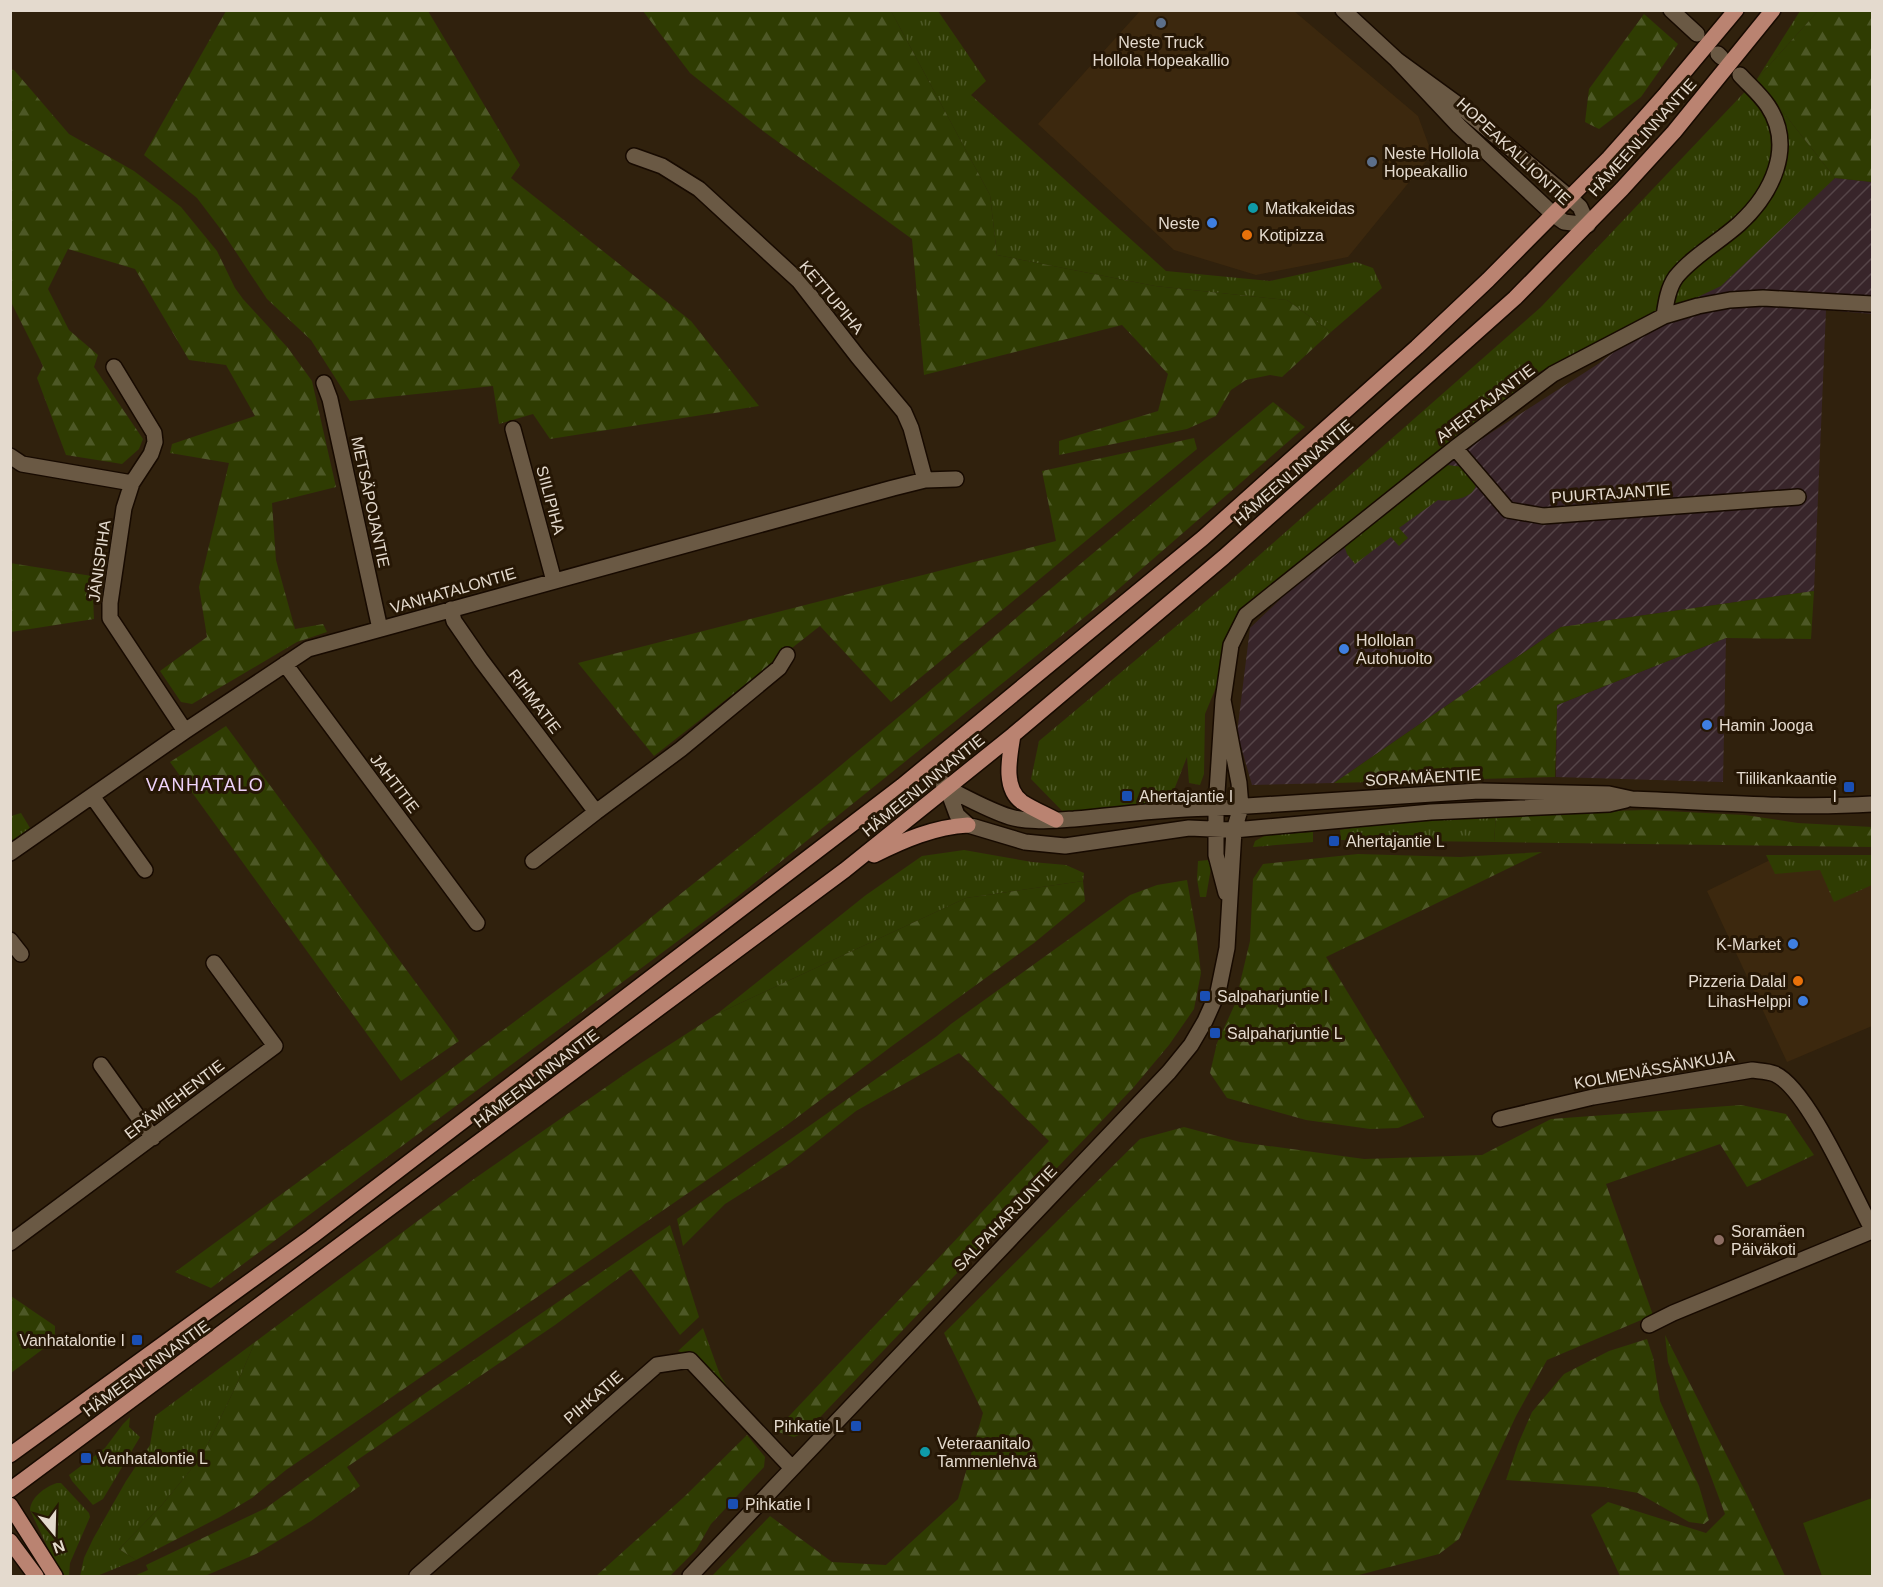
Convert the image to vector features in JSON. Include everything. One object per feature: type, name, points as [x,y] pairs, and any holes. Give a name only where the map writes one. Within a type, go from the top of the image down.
[{"type":"main road","name":"HÄMEENLINNANTIE","points":[[10,1455],[311,1237],[928,765],[1203,538],[1418,347],[1554,215],[1665,95],[1736,10]]},
{"type":"main road","name":"HÄMEENLINNANTIE","points":[[10,1490],[845,870],[1013,735],[1224,557],[1515,298],[1588,225],[1674,132],[1773,10]]},
{"type":"main road","points":[[1013,735],[1009,766],[1011,785],[1020,801],[1056,820]]},
{"type":"main road","points":[[845,870],[902,841],[949,826],[968,825]]},
{"type":"main road","points":[[10,1505],[55,1576]]},
{"type":"main road","points":[[10,1541],[36,1576]]},
{"type":"street","name":"HOPEAKALLIONTIE","points":[[1342,10],[1397,60],[1459,126],[1554,215],[1564,222],[1588,225]]},
{"type":"street","points":[[1671,10],[1697,34]]},
{"type":"street","name":"HOPEAKALLIONTIE","points":[[1397,60],[1463,109],[1570,198],[1580,207],[1588,225]]},
{"type":"street","points":[[1664,316],[1668,295],[1675,278],[1740,224],[1765,195],[1774,180],[1778,165],[1777,125],[1768,106],[1740,75]]},
{"type":"street","name":"KETTUPIHA","points":[[634,156],[662,166],[699,189],[799,281],[904,412],[911,428],[925,480]]},
{"type":"street","name":"AHERTAJANTIE","points":[[1216,808],[1223,700],[1231,645],[1246,615],[1455,448],[1553,374],[1664,316],[1698,306],[1763,297],[1872,304]]},
{"type":"street","name":"JÄNISPIHA","points":[[114,367],[154,433],[155,442],[151,454],[132,483],[123,518],[110,603],[110,618],[185,731]]},
{"type":"street","name":"METSÄPOJANTIE","points":[[324,383],[330,399],[380,629]]},
{"type":"street","name":"SIILIPIHA","points":[[513,429],[554,581]]},
{"type":"street","name":"PUURTAJANTIE","points":[[1455,448],[1508,510],[1543,516],[1798,497]]},
{"type":"street","points":[[10,456],[22,464],[132,483]]},
{"type":"street","name":"VANHATALONTIE","points":[[10,853],[185,731],[308,649],[925,480],[956,479]]},
{"type":"street","name":"RIHMATIE","points":[[451,609],[454,621],[481,660],[596,812]]},
{"type":"street","points":[[533,861],[681,749],[779,668],[787,655]]},
{"type":"street","name":"JAHTITIE","points":[[285,664],[477,922]]},
{"type":"street","name":"AHERTAJANTIE","points":[[1223,700],[1239,783],[1241,807],[1233,830]]},
{"type":"street","name":"SORAMÄENTIE","points":[[928,765],[947,788],[957,815],[968,825],[1024,842],[1065,846],[1189,828],[1233,830],[1431,812],[1610,804],[1632,799]]},
{"type":"street","name":"SORAMÄENTIE","points":[[947,788],[983,807],[1010,817],[1033,821],[1187,808],[1241,807],[1479,791],[1609,794],[1632,799],[1839,806],[1872,804]]},
{"type":"street","points":[[92,796],[145,870]]},
{"type":"street","name":"SORAMÄENTIE","points":[[1839,806],[1872,811]]},
{"type":"street","points":[[1216,808],[1216,855],[1228,902]]},
{"type":"street","name":"SALPAHARJUNTIE","points":[[690,1576],[1169,1072],[1191,1045],[1218,992],[1227,948],[1233,830]]},
{"type":"street","points":[[10,940],[21,954]]},
{"type":"street","name":"ERÄMIEHENTIE","points":[[10,1243],[275,1046],[214,963]]},
{"type":"street","points":[[101,1065],[153,1138]]},
{"type":"street","name":"KOLMENÄSSÄNKUJA","points":[[1500,1119],[1593,1097],[1752,1070],[1775,1074],[1791,1087],[1811,1112],[1872,1230]]},
{"type":"street","points":[[1649,1325],[1872,1230]]},
{"type":"street","name":"PIHKATIE","points":[[417,1576],[657,1365],[690,1360],[792,1468]]},
{"type":"shaded area","points":[[1140,11],[1294,11],[1418,116],[1432,154],[1348,257],[1256,275],[1174,250],[1038,124]]},
{"type":"shaded area","points":[[1835,178],[1872,182],[1872,314],[1826,310],[1814,591],[1561,627],[1334,783],[1252,785],[1237,733],[1250,628],[1315,566],[1467,448],[1598,364],[1690,295]]},
{"type":"shaded area","points":[[1726,638],[1723,782],[1556,777],[1557,705]]},
{"type":"shaded area","points":[[1872,858],[1872,1026],[1787,1062],[1707,891],[1770,860]]},
{"type":"green space","points":[[226,11],[428,11],[520,165],[511,178],[691,321],[759,406],[550,439],[533,414],[499,424],[493,386],[350,401],[311,340],[267,299],[197,198],[144,155]]},
{"type":"green space","points":[[643,11],[891,11],[990,195],[997,255],[1155,286],[1287,300],[1331,332],[1282,377],[1270,375],[1246,380],[1231,390],[1216,416],[1187,429],[1059,455],[1059,441],[1158,411],[1168,374],[1122,325],[924,375],[912,239],[763,131],[690,73]]},
{"type":"green space","points":[[891,11],[938,11],[986,81],[971,95],[1166,271],[1270,281],[1356,262],[1373,268],[1382,288],[1331,332],[1287,300],[1155,286],[997,255],[990,195]]},
{"type":"green space","points":[[1800,11],[1818,11],[1757,79]]},
{"type":"green space","points":[[1818,11],[1872,11],[1872,182],[1835,178],[1757,79]]},
{"type":"green space","points":[[1644,14],[1678,44],[1641,97],[1599,129],[1585,122],[1589,89]]},
{"type":"green space","points":[[11,69],[69,134],[134,171],[181,207],[217,251],[243,299],[288,348],[312,381],[336,487],[272,503],[276,560],[295,629],[323,624],[327,632],[297,642],[192,704],[181,702],[160,671],[207,637],[199,587],[229,463],[170,453],[172,444],[255,416],[226,365],[189,360],[135,269],[68,249],[48,289],[69,330],[98,355],[94,367],[143,439],[139,449],[122,464],[66,455],[37,378],[43,366],[11,302]]},
{"type":"green space","points":[[1757,79],[1835,178],[1721,286],[1537,373],[1246,615],[1205,714],[1204,774],[1200,785],[1189,783],[1187,757],[1166,810],[1070,819],[1031,779],[1039,741],[1230,581],[1541,307]]},
{"type":"green space","points":[[1273,402],[1305,427],[1107,599],[737,897],[211,1288],[175,1272],[605,954],[821,782]]},
{"type":"green space","points":[[1194,438],[1197,449],[891,702],[820,626],[654,756],[578,663],[1056,541],[1042,471]]},
{"type":"green space","points":[[1447,465],[1464,467],[1476,478],[1472,492],[1458,499],[1438,500],[1399,528],[1408,538],[1399,546],[1391,537],[1355,564],[1347,554],[1344,545]]},
{"type":"green space","points":[[10,563],[92,576],[94,619],[11,632]]},
{"type":"green space","points":[[1814,591],[1811,639],[1726,638],[1557,705],[1555,777],[1334,783],[1561,627]]},
{"type":"green space","points":[[226,726],[459,1041],[401,1081],[170,762]]},
{"type":"green space","points":[[1646,810],[1745,815],[1798,823],[1872,827],[1872,847],[1494,842],[1496,814]]},
{"type":"green space","points":[[21,813],[30,828],[11,841],[11,816]]},
{"type":"green space","points":[[1496,814],[1494,842],[1341,840],[1340,830],[1387,822]]},
{"type":"green space","points":[[1313,832],[1313,842],[1253,847],[1255,841],[1266,835]]},
{"type":"green space","points":[[964,850],[1032,862],[1066,865],[1084,873],[1083,881],[966,898],[717,1014],[866,895],[922,856]]},
{"type":"green space","points":[[1542,852],[1326,957],[1424,1117],[1398,1128],[1370,1129],[1306,1120],[1227,1098],[1210,1073],[1217,1043],[1235,1004],[1250,941],[1253,879],[1263,864],[1358,854],[1460,857]]},
{"type":"green space","points":[[1766,855],[1872,855],[1872,885],[1834,902],[1820,870],[1775,874]]},
{"type":"green space","points":[[1208,860],[1211,868],[1206,897],[1200,897],[1197,879],[1198,861]]},
{"type":"green space","points":[[1187,880],[1201,973],[1194,1009],[1169,1045],[1133,1088],[806,1432],[794,1437],[775,1431],[1049,1141],[959,1053],[856,1111],[790,1163],[725,1204],[683,1246],[677,1219],[937,1036],[1130,895],[1157,885]]},
{"type":"green space","points":[[1083,881],[1085,901],[1034,943],[787,1125],[286,1470],[252,1498],[136,1560],[119,1549],[161,1506],[202,1456],[255,1342],[474,1179],[635,1067],[717,1014],[966,898]]},
{"type":"green space","points":[[1741,1105],[1786,1114],[1814,1155],[1747,1187],[1720,1144],[1606,1184],[1653,1315],[1547,1360],[1516,1416],[1459,1539],[1439,1554],[1355,1576],[712,1576],[770,1516],[832,1562],[886,1565],[958,1499],[983,1413],[944,1333],[1140,1139],[1184,1127],[1240,1142],[1364,1159],[1482,1155],[1551,1119]]},
{"type":"green space","points":[[670,1225],[699,1317],[680,1335],[631,1269],[555,1325],[347,1467],[360,1486],[311,1521],[256,1554],[205,1576],[134,1576],[148,1570],[146,1565],[266,1508],[411,1403]]},
{"type":"green space","points":[[11,1296],[55,1326],[55,1340],[11,1373]]},
{"type":"green space","points":[[703,1328],[720,1375],[730,1391],[687,1355],[678,1351]]},
{"type":"green space","points":[[1665,1335],[1748,1497],[1785,1576],[1620,1576],[1591,1515],[1608,1502],[1706,1533],[1725,1514],[1668,1362]]},
{"type":"green space","points":[[1647,1339],[1653,1357],[1660,1401],[1699,1486],[1709,1520],[1704,1524],[1689,1522],[1638,1493],[1604,1487],[1506,1480],[1532,1412],[1564,1374],[1609,1351]]},
{"type":"green space","points":[[255,1342],[202,1456],[161,1506],[119,1549],[136,1560],[97,1576],[80,1576],[84,1558],[93,1539],[126,1481],[150,1445],[155,1416]]},
{"type":"green space","points":[[130,1417],[129,1427],[140,1437],[103,1499],[93,1505],[69,1475],[105,1448]]},
{"type":"green space","points":[[747,1435],[765,1457],[764,1467],[711,1524],[696,1550],[670,1576],[596,1576],[684,1497]]},
{"type":"green space","points":[[61,1483],[89,1513],[90,1517],[70,1563],[69,1576],[61,1576],[30,1510],[39,1493]]},
{"type":"green space","points":[[1872,1498],[1872,1576],[1822,1576],[1803,1523]]},
{"type":"place","name":"Neste Truck Hollola Hopeakallio","points":[[1161,23]]},
{"type":"place","name":"Neste Hollola Hopeakallio","points":[[1372,162]]},
{"type":"place","name":"Matkakeidas","points":[[1253,208]]},
{"type":"place","name":"Neste","points":[[1212,223]]},
{"type":"place","name":"Kotipizza","points":[[1247,235]]},
{"type":"place","name":"Hollolan Autohuolto","points":[[1344,649]]},
{"type":"place","name":"Hamin Jooga","points":[[1707,725]]},
{"type":"place","name":"Tiilikankaantie I","points":[[1849,787]]},
{"type":"place","name":"Ahertajantie I","points":[[1127,796]]},
{"type":"place","name":"Ahertajantie L","points":[[1334,841]]},
{"type":"place","name":"K-Market","points":[[1793,944]]},
{"type":"place","name":"Pizzeria Dalal","points":[[1798,981]]},
{"type":"place","name":"Salpaharjuntie I","points":[[1205,996]]},
{"type":"place","name":"LihasHelppi","points":[[1803,1001]]},
{"type":"place","name":"Salpaharjuntie L","points":[[1215,1033]]},
{"type":"place","name":"Soramäen Päiväkoti","points":[[1719,1240]]},
{"type":"place","name":"Vanhatalontie I","points":[[137,1340]]},
{"type":"place","name":"Pihkatie L","points":[[856,1426]]},
{"type":"place","name":"Veteraanitalo Tammenlehvä","points":[[925,1452]]},
{"type":"place","name":"Vanhatalontie L","points":[[86,1458]]},
{"type":"place","name":"Pihkatie I","points":[[733,1504]]},
{"type":"district","name":"VANHATALO","points":[[205,785]]}]
